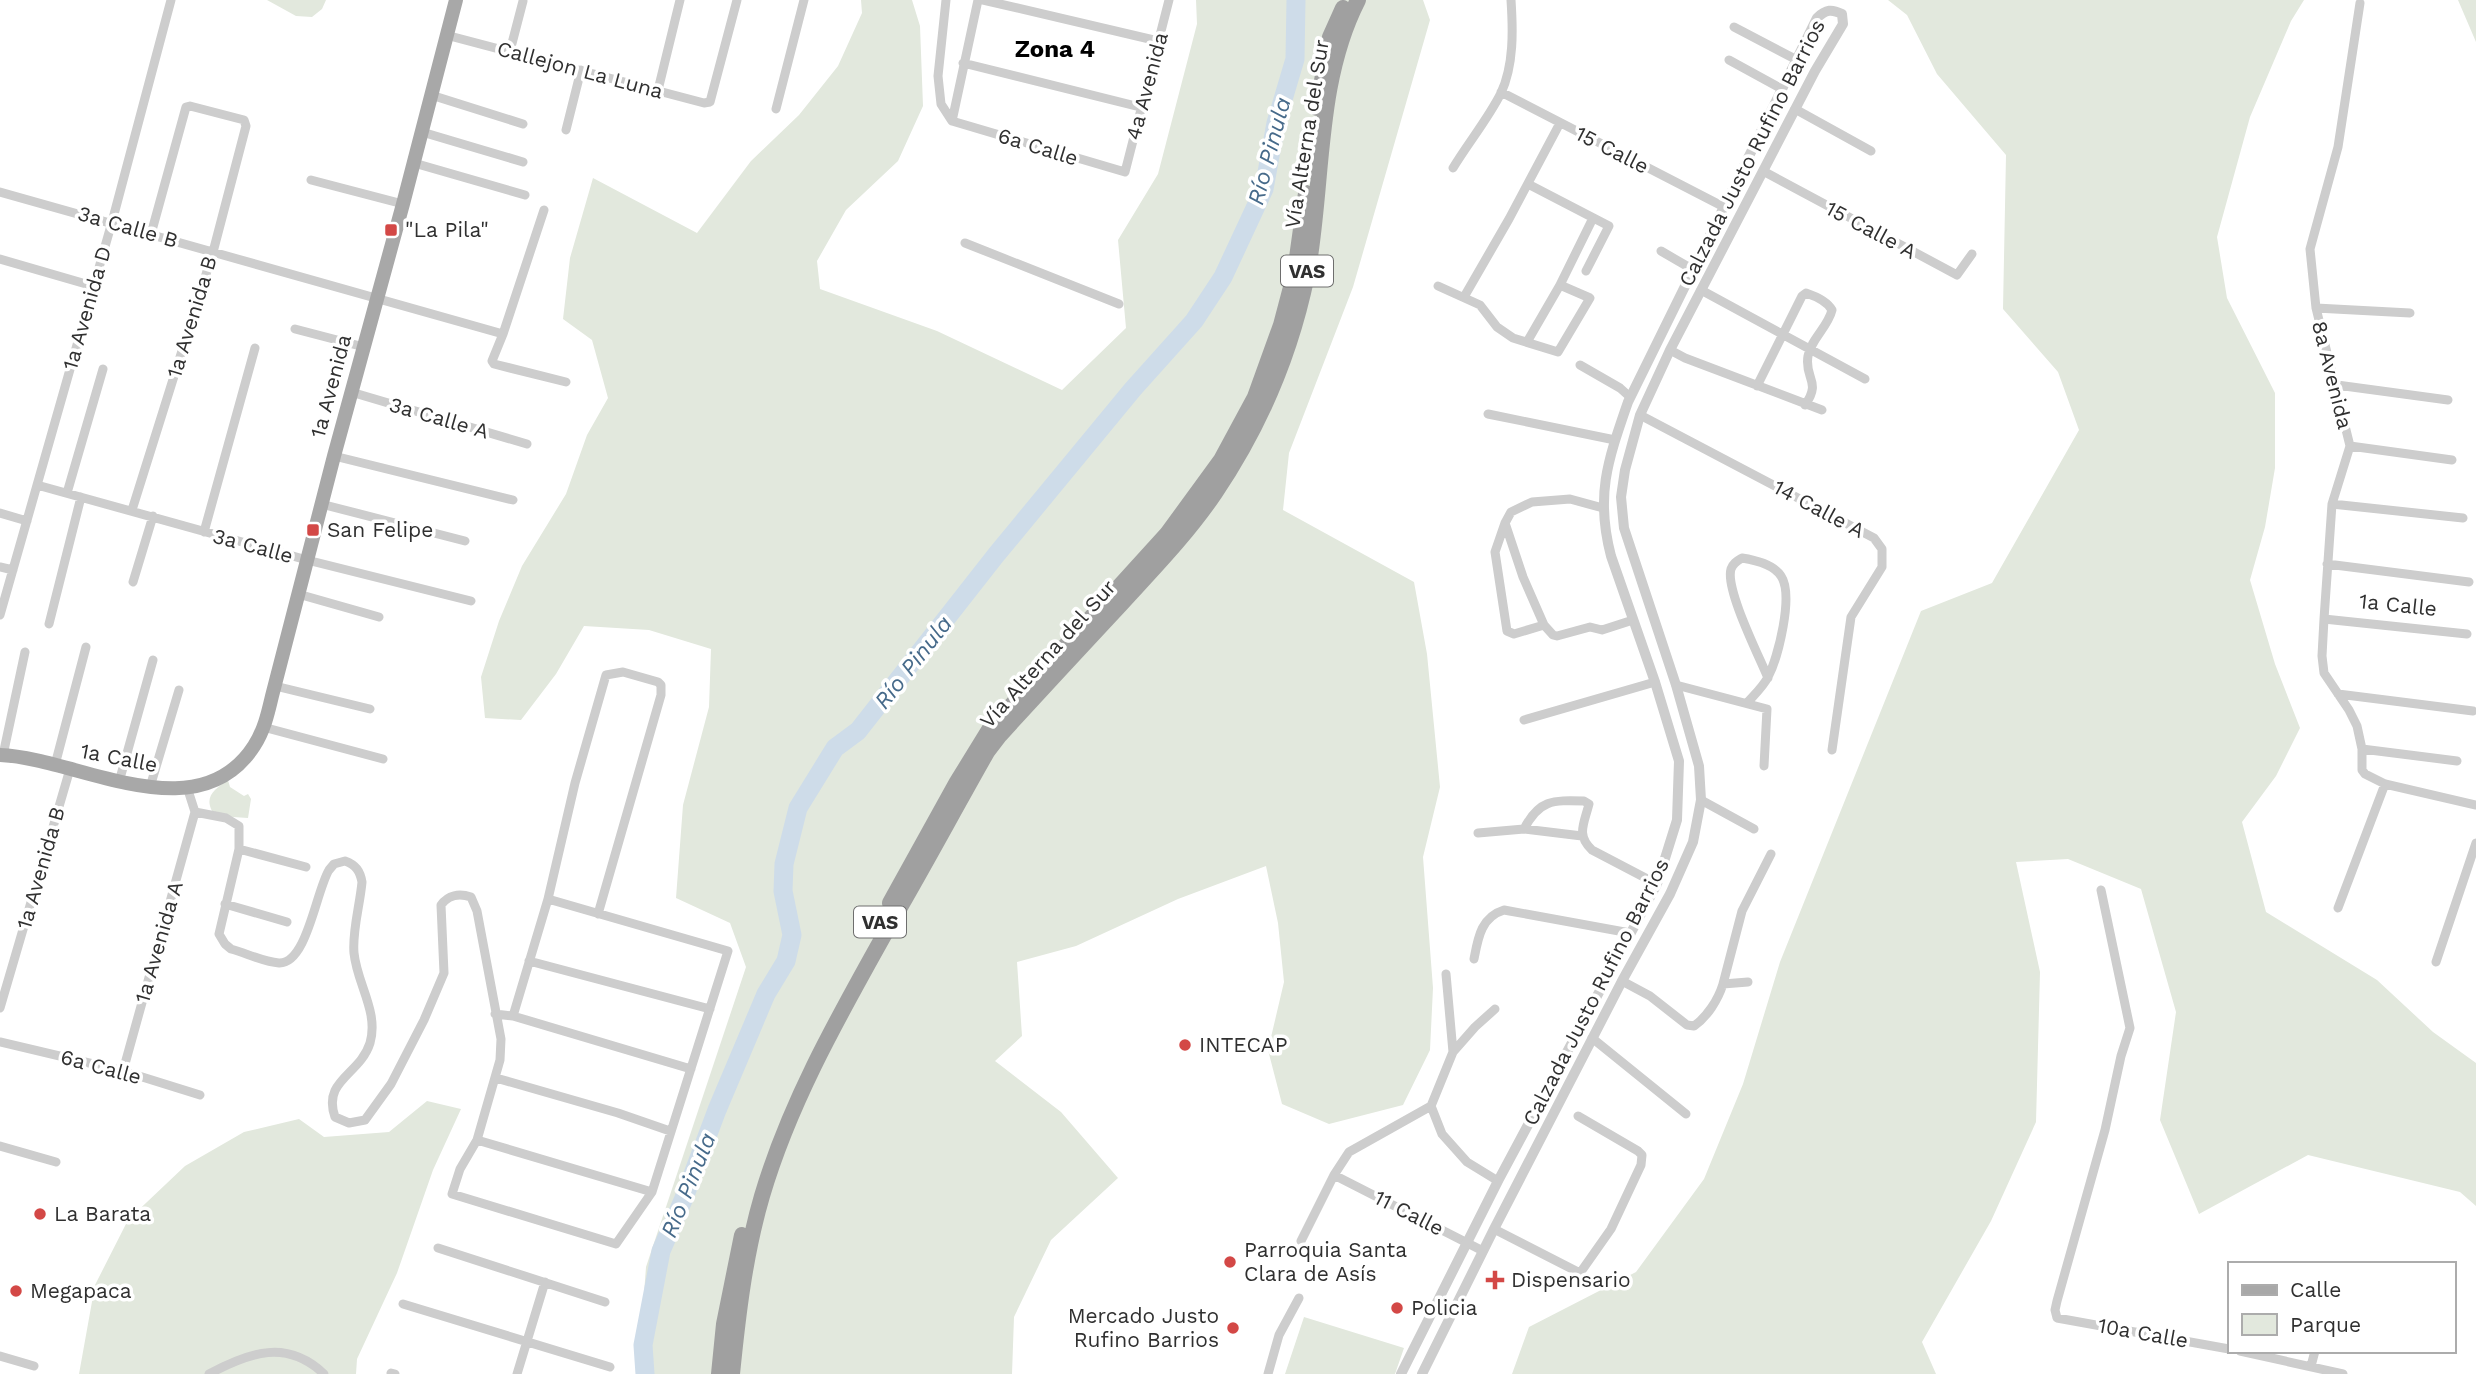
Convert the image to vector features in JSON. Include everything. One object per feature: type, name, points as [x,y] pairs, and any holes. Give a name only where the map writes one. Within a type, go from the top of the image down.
[{"type":"highway","name":"Vía Alterna del Sur","points":[[732,1374],[744,1276],[762,1196],[782,1138],[810,1074],[852,992],[967,787],[1000,735],[1188,517],[1244,419],[1259,386],[1281,325],[1295,272],[1321,79],[1330,37],[1346,0]]},
{"type":"highway","name":"Vía Alterna del Sur","points":[[1188,517],[1214,495],[1255,426],[1286,353],[1307,274],[1326,116],[1337,54],[1358,0]]},
{"type":"highway","name":"Vía Alterna del Sur","points":[[719,1374],[733,1274],[752,1192],[772,1135],[801,1068],[843,988],[989,730],[1172,538]]},
{"type":"main road","name":"1a Avenida","points":[[228,771],[254,747],[263,727],[456,0]]},
{"type":"main road","name":"1a Calle","points":[[1,755],[150,787],[206,784],[228,771]]},
{"type":"street","name":"1a Avenida D","points":[[0,615],[112,222],[171,0]]},
{"type":"street","points":[[658,90],[680,0]]},
{"type":"street","name":"Callejon La Luna","points":[[446,35],[704,103],[712,98],[737,0]]},
{"type":"street","points":[[776,109],[804,0]]},
{"type":"street","points":[[946,0],[938,76],[941,104],[952,121]]},
{"type":"street","points":[[952,121],[963,63],[981,0],[1158,41]]},
{"type":"street","name":"4a Avenida","points":[[1125,172],[1169,0]]},
{"type":"street","points":[[1453,167],[1501,92],[1509,65],[1513,32],[1511,0]]},
{"type":"street","points":[[510,51],[523,1]]},
{"type":"street","name":"8a Avenida","points":[[2360,3],[2338,147],[2310,249],[2316,308],[2350,446],[2332,504],[2322,656],[2324,673],[2357,726],[2362,749],[2362,770],[2385,784]]},
{"type":"street","name":"Calzada Justo Rufino Barrios","points":[[1401,1374],[1498,1181],[1657,884],[1677,820],[1679,761],[1606,536],[1603,488],[1615,440],[1630,397],[1817,18],[1822,12],[1833,10],[1842,14],[1843,24],[1795,109],[1670,350],[1640,415],[1625,470],[1621,497],[1624,528],[1676,685],[1699,766],[1701,800],[1693,842],[1660,912],[1592,1038],[1422,1374]]},
{"type":"street","points":[[1734,27],[1797,60]]},
{"type":"street","points":[[1729,60],[1782,89]]},
{"type":"street","points":[[963,63],[1140,107]]},
{"type":"street","points":[[566,130],[581,70]]},
{"type":"street","name":"15 Calle","points":[[1501,92],[1724,207]]},
{"type":"street","points":[[431,95],[523,124]]},
{"type":"street","name":"1a Avenida B","points":[[132,510],[213,252],[246,123],[244,120],[187,106],[151,234]]},
{"type":"street","points":[[1795,109],[1871,151]]},
{"type":"street","name":"6a Calle","points":[[952,121],[1125,172]]},
{"type":"street","points":[[1765,122],[1784,131]]},
{"type":"street","points":[[1464,297],[1560,123]]},
{"type":"street","points":[[422,132],[523,162]]},
{"type":"street","points":[[414,163],[525,195]]},
{"type":"street","name":"15 Calle A","points":[[1763,171],[1957,275],[1972,254]]},
{"type":"street","points":[[311,180],[403,204]]},
{"type":"street","points":[[1528,184],[1609,226],[1586,271]]},
{"type":"street","name":"3a Calle B","points":[[0,192],[378,297]]},
{"type":"street","points":[[544,210],[492,361],[494,364],[566,382]]},
{"type":"street","points":[[1527,342],[1560,285],[1593,218]]},
{"type":"street","points":[[965,243],[1119,304]]},
{"type":"street","points":[[1661,251],[1692,269]]},
{"type":"street","points":[[0,260],[93,286]]},
{"type":"street","points":[[1438,286],[1483,307],[1497,327],[1513,338],[1558,352],[1590,298],[1560,285]]},
{"type":"street","points":[[1701,290],[1865,379]]},
{"type":"street","points":[[1757,386],[1781,334],[1806,293],[1829,305],[1832,310],[1809,350],[1807,361],[1814,387],[1805,405]]},
{"type":"street","points":[[378,297],[503,334]]},
{"type":"street","points":[[2316,308],[2410,313]]},
{"type":"street","points":[[1671,312],[1686,319]]},
{"type":"street","points":[[295,329],[364,347]]},
{"type":"street","points":[[204,532],[255,348]]},
{"type":"street","points":[[1670,350],[1822,410]]},
{"type":"street","points":[[1580,365],[1620,388],[1630,397]]},
{"type":"street","points":[[67,493],[103,369]]},
{"type":"street","points":[[2337,385],[2448,400]]},
{"type":"street","name":"3a Calle A","points":[[351,392],[527,444]]},
{"type":"street","points":[[1488,414],[1615,440]]},
{"type":"street","name":"14 Calle A","points":[[1640,415],[1874,538],[1882,549],[1882,567],[1851,617],[1832,750]]},
{"type":"street","points":[[2350,446],[2452,460]]},
{"type":"street","points":[[334,456],[513,500]]},
{"type":"street","name":"3a Calle","points":[[37,485],[307,560],[471,601]]},
{"type":"street","points":[[48,624],[81,497]]},
{"type":"street","points":[[1544,625],[1514,634],[1507,631],[1495,552],[1505,523],[1511,512],[1532,502],[1570,499],[1603,508]]},
{"type":"street","points":[[321,504],[465,541]]},
{"type":"street","points":[[2332,504],[2463,518]]},
{"type":"street","points":[[0,513],[27,521]]},
{"type":"street","points":[[133,582],[153,516]]},
{"type":"street","points":[[1505,523],[1523,577],[1544,625],[1553,635],[1590,627],[1602,630],[1633,620]]},
{"type":"street","points":[[1747,703],[1768,678],[1782,631],[1787,600],[1781,575],[1758,561],[1742,558],[1735,562],[1730,571],[1732,589],[1768,678]]},
{"type":"street","points":[[2327,564],[2469,582]]},
{"type":"street","points":[[0,567],[13,569]]},
{"type":"street","points":[[1619,578],[1640,572]]},
{"type":"street","points":[[298,594],[379,617]]},
{"type":"street","name":"1a Calle","points":[[2324,619],[2467,634]]},
{"type":"street","name":"1a Avenida B","points":[[0,1007],[63,767],[86,647]]},
{"type":"street","points":[[1,755],[25,652]]},
{"type":"street","points":[[119,782],[153,660]]},
{"type":"street","points":[[513,1016],[548,899],[575,783],[606,675],[623,672],[658,682],[661,685],[661,695],[598,914]]},
{"type":"street","points":[[1524,720],[1655,682]]},
{"type":"street","points":[[1676,685],[1767,709],[1764,766]]},
{"type":"street","points":[[275,686],[370,709]]},
{"type":"street","points":[[150,787],[179,690]]},
{"type":"street","points":[[2338,694],[2473,711]]},
{"type":"street","points":[[263,727],[383,759]]},
{"type":"street","points":[[2362,749],[2457,761]]},
{"type":"street","points":[[2338,908],[2385,784],[2476,805]]},
{"type":"street","points":[[187,787],[195,812],[226,818],[239,825],[239,849],[219,934],[231,949],[280,963],[289,961],[300,950],[324,877],[334,864],[345,861],[359,871],[362,883],[354,954],[371,1012],[372,1030],[364,1056],[331,1098],[335,1117],[341,1121],[358,1123],[365,1120],[391,1084],[425,1020],[444,973],[441,905],[450,896],[471,897],[475,903],[501,1039],[496,1078],[477,1140],[460,1169],[452,1194],[616,1244],[652,1192],[729,951],[548,899]]},
{"type":"street","points":[[1524,830],[1534,810],[1568,800],[1584,801],[1588,804],[1581,836]]},
{"type":"street","points":[[1701,800],[1754,829]]},
{"type":"street","name":"1a Avenida A","points":[[123,1071],[195,812]]},
{"type":"street","points":[[1478,833],[1524,830],[1581,836],[1592,850],[1657,884]]},
{"type":"street","points":[[2436,962],[2476,843]]},
{"type":"street","points":[[239,849],[306,867]]},
{"type":"street","points":[[1622,981],[1650,996],[1687,1025],[1693,1026],[1701,1021],[1716,1000],[1723,984],[1742,911],[1771,854]]},
{"type":"street","name":"10a Calle","points":[[2101,890],[2130,1028],[2105,1130],[2057,1301],[2057,1318],[2228,1349]]},
{"type":"street","points":[[225,904],[287,922]]},
{"type":"street","points":[[1646,904],[1660,912]]},
{"type":"street","points":[[1474,959],[1484,925],[1490,916],[1504,909],[1630,933]]},
{"type":"street","points":[[529,961],[710,1009]]},
{"type":"street","points":[[1446,974],[1453,1052]]},
{"type":"street","points":[[1723,984],[1748,982]]},
{"type":"street","points":[[1301,1241],[1334,1175],[1349,1152],[1431,1106],[1453,1052],[1495,1009]]},
{"type":"street","points":[[495,1014],[513,1016],[691,1069]]},
{"type":"street","points":[[1592,1038],[1686,1114]]},
{"type":"street","name":"6a Calle","points":[[0,1042],[123,1071],[200,1095]]},
{"type":"street","points":[[496,1078],[618,1112],[670,1131]]},
{"type":"street","points":[[1431,1106],[1442,1135],[1467,1162],[1498,1181]]},
{"type":"street","points":[[1494,1229],[1580,1273],[1611,1229],[1641,1165],[1642,1155],[1578,1116]]},
{"type":"street","points":[[477,1140],[652,1192]]},
{"type":"street","points":[[0,1146],[56,1162]]},
{"type":"street","name":"11 Calle","points":[[1334,1175],[1483,1251]]},
{"type":"street","points":[[438,1248],[605,1301]]},
{"type":"street","points":[[517,1374],[545,1282]]},
{"type":"street","points":[[1268,1374],[1279,1335],[1299,1298]]},
{"type":"street","points":[[403,1304],[610,1367]]},
{"type":"street","points":[[209,1374],[238,1361],[276,1351],[298,1356],[324,1374]]},
{"type":"street","points":[[2249,1353],[2343,1374]]},
{"type":"street","points":[[2311,1366],[2314,1353]]},
{"type":"street","points":[[0,1356],[34,1366]]},
{"type":"green space","points":[[267,0],[326,0],[322,9],[312,17],[296,16]]},
{"type":"green space","points":[[861,0],[912,0],[920,26],[923,106],[898,161],[846,210],[817,261],[820,289],[937,331],[1062,390],[1126,328],[1118,240],[1158,174],[1197,24],[1196,0],[1423,0],[1430,20],[1353,287],[1289,453],[1283,510],[1414,582],[1427,654],[1440,787],[1423,857],[1433,988],[1430,1050],[1403,1105],[1329,1124],[1282,1104],[1268,1050],[1284,982],[1278,923],[1266,866],[1178,899],[1076,946],[1017,962],[1022,1036],[995,1061],[1061,1112],[1118,1178],[1051,1240],[1014,1317],[1012,1374],[638,1374],[646,1267],[746,967],[730,923],[676,898],[683,805],[709,707],[711,649],[649,630],[584,626],[556,674],[521,720],[485,718],[481,677],[499,621],[522,566],[566,494],[587,435],[608,398],[592,340],[563,319],[570,258],[593,178],[697,233],[751,161],[799,115],[838,66],[862,13]]},
{"type":"green space","points":[[1888,0],[2304,0],[2291,21],[2250,117],[2217,237],[2227,298],[2275,393],[2275,468],[2265,527],[2250,580],[2275,664],[2300,728],[2276,776],[2242,822],[2266,912],[2377,980],[2433,1032],[2476,1063],[2476,1206],[2460,1192],[2308,1155],[2199,1214],[2160,1120],[2176,1012],[2141,889],[2068,859],[2016,862],[2040,972],[2036,1122],[1991,1221],[1922,1342],[1936,1374],[1512,1374],[1529,1327],[1636,1272],[1704,1179],[1743,1084],[1780,962],[1921,611],[1992,583],[2079,430],[2058,372],[2003,309],[2006,155],[1937,74],[1907,15]]},
{"type":"green space","points":[[2458,0],[2476,0],[2476,42]]},
{"type":"green space","points":[[228,780],[230,787],[244,796],[248,794],[251,799],[248,818],[212,811],[210,797]]},
{"type":"green space","points":[[427,1101],[461,1109],[433,1170],[397,1273],[357,1359],[356,1374],[79,1374],[95,1285],[128,1220],[185,1166],[244,1132],[299,1119],[324,1137],[389,1132]]},
{"type":"green space","points":[[1304,1317],[1404,1348],[1395,1374],[1285,1374]]},
{"type":"waterway","name":"Río Pinula","points":[[645,1374],[643,1345],[661,1251],[766,994],[786,961],[792,935],[783,891],[784,864],[798,808],[835,748],[858,731],[996,555],[1133,389],[1194,321],[1223,277],[1264,189],[1276,123],[1295,59],[1296,0]]},
{"type":"place","name":"\"La Pila\"","points":[[391,230]]},
{"type":"place","name":"San Felipe","points":[[313,530]]},
{"type":"place","name":"INTECAP","points":[[1185,1045]]},
{"type":"place","name":"La Barata","points":[[40,1214]]},
{"type":"place","name":"Parroquia Santa Clara de Asís","points":[[1230,1262]]},
{"type":"place","name":"Dispensario","points":[[1495,1280]]},
{"type":"place","name":"Megapaca","points":[[16,1291]]},
{"type":"place","name":"Policia","points":[[1397,1308]]},
{"type":"place","name":"Mercado Justo Rufino Barrios","points":[[1233,1328]]},
{"type":"district","name":"Zona 4","points":[[1055,49]]}]
